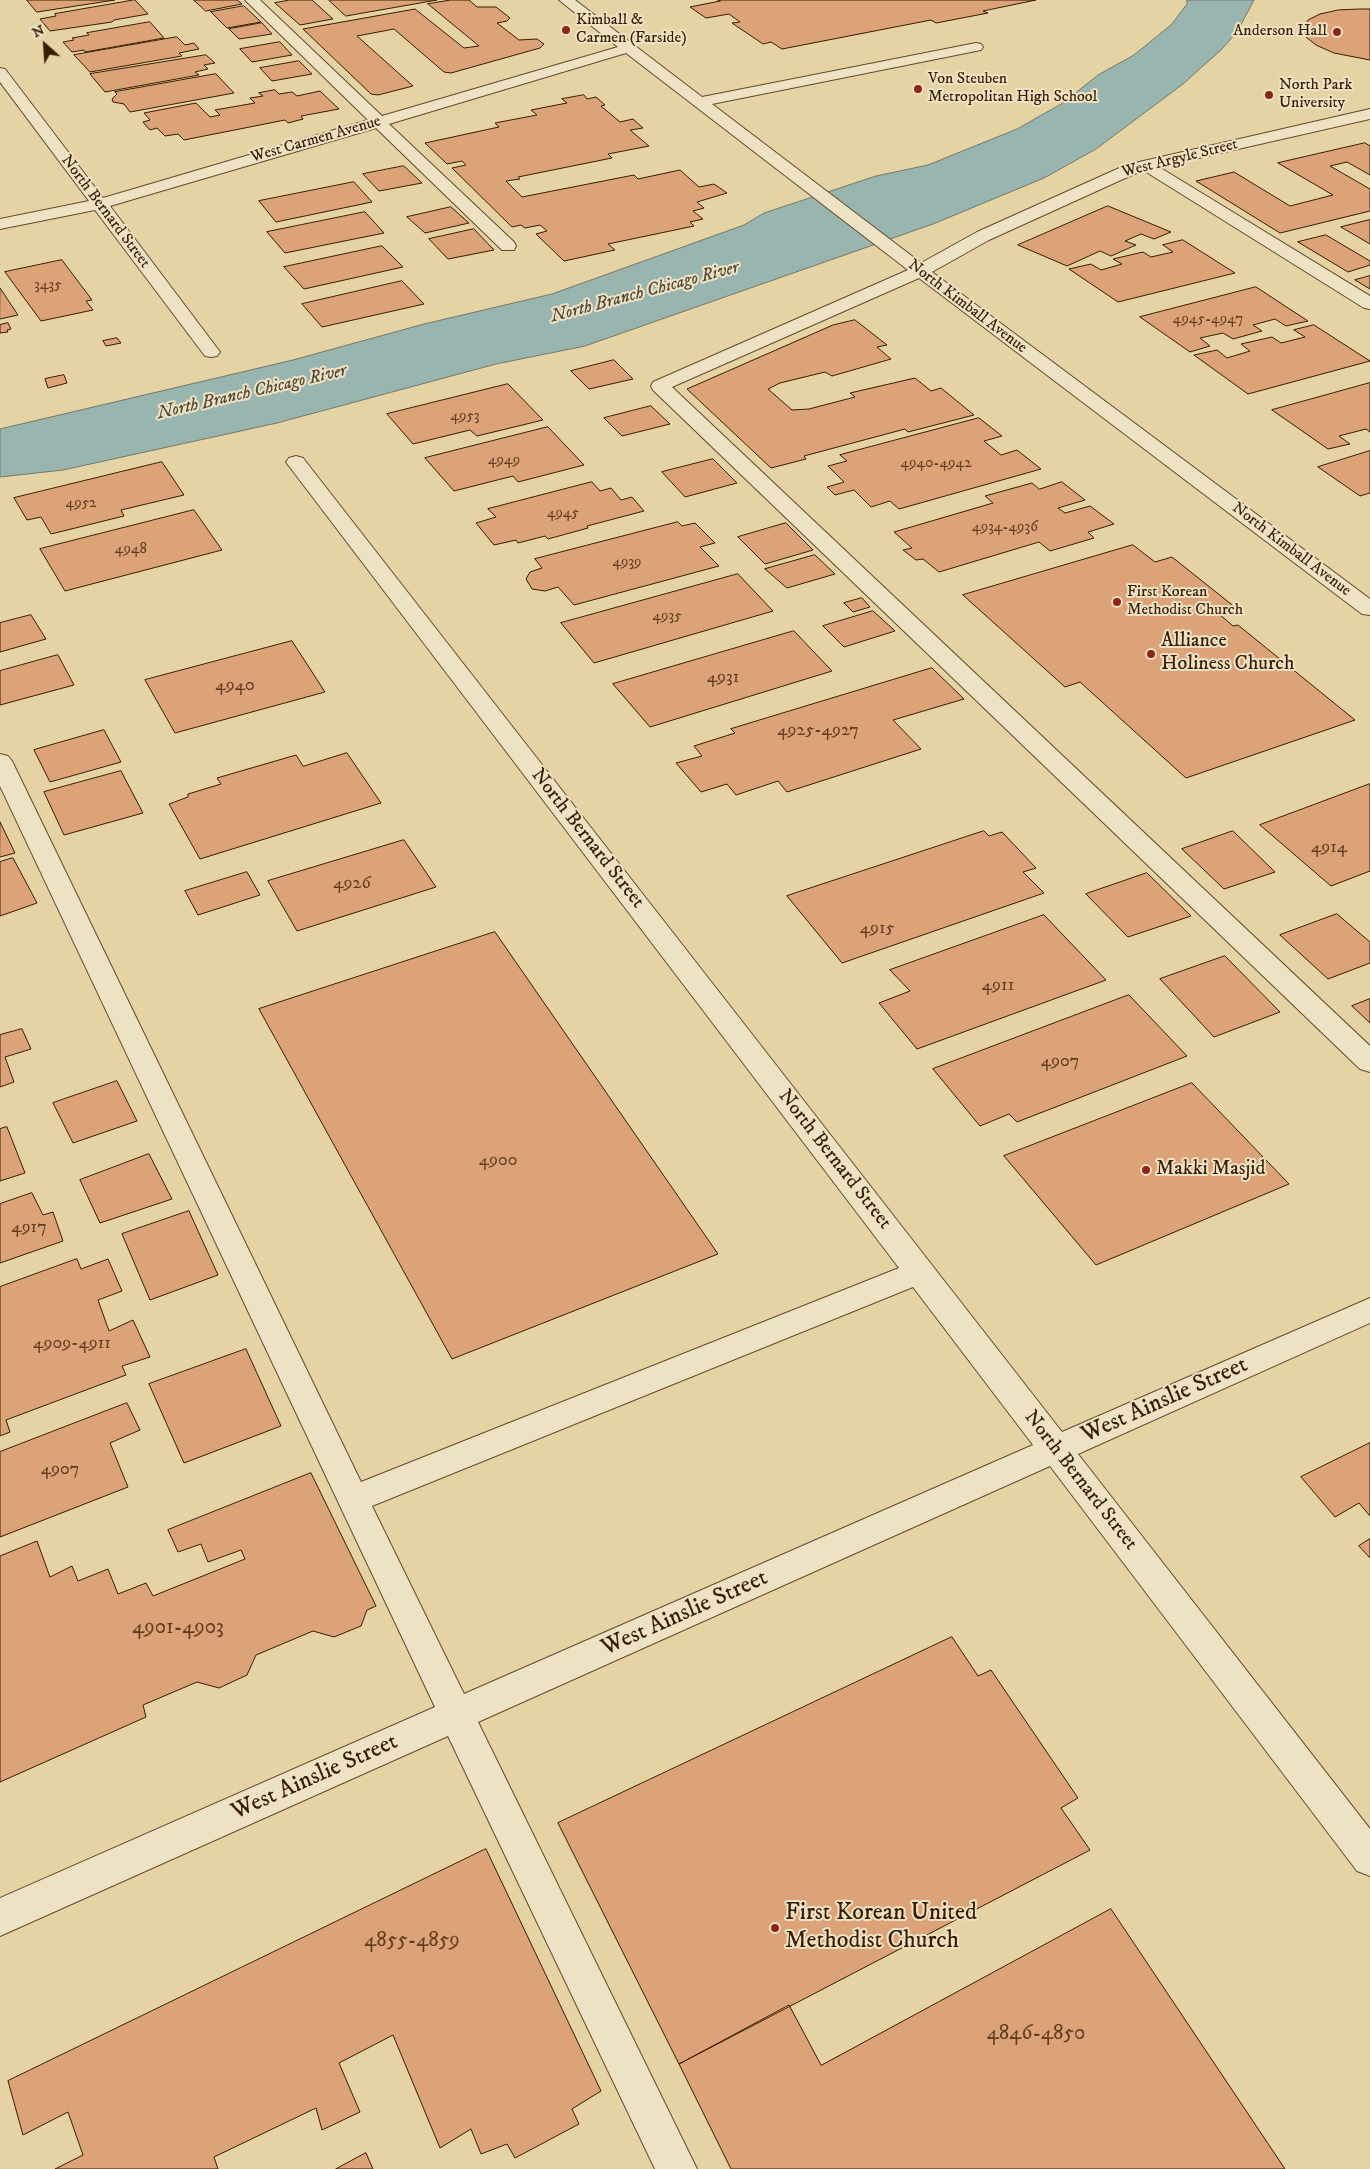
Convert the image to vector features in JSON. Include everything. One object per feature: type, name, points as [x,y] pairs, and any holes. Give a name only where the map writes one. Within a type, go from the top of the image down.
[{"type":"street","points":[[252,0],[508,246]]},
{"type":"street","name":"North Kimball Avenue","points":[[566,0],[892,250],[1370,609]]},
{"type":"street","points":[[700,102],[976,47]]},
{"type":"street","name":"West Carmen Avenue","points":[[0,224],[100,204],[629,48]]},
{"type":"street","name":"North Bernard Street","points":[[0,72],[211,352]]},
{"type":"street","name":"West Argyle Street","points":[[1370,114],[1132,168],[983,236],[920,271],[660,386],[1370,1062]]},
{"type":"street","points":[[1145,165],[1370,304]]},
{"type":"street","name":"North Bernard Street","points":[[296,462],[1370,1858]]},
{"type":"street","points":[[0,761],[353,1500],[676,2169]]},
{"type":"street","points":[[353,1500],[920,1272]]},
{"type":"street","name":"West Ainslie Street","points":[[0,1917],[1370,1310]]},
{"type":"water","name":"North Branch Chicago River","points":[[1187,0],[1254,0],[1237,32],[1222,49],[1183,84],[1096,149],[1044,178],[933,224],[585,346],[496,364],[277,423],[63,470],[0,477],[0,429],[293,360],[424,324],[552,294],[744,225],[764,213],[876,176],[928,165],[1017,129],[1063,103],[1098,75],[1134,55],[1172,24],[1187,4]]},
{"type":"building","points":[[27,0],[115,0],[37,12]]},
{"type":"building","points":[[135,0],[148,14],[114,20],[112,22],[50,31],[40,19],[56,16],[55,14]]},
{"type":"building","points":[[194,0],[237,0],[242,4],[206,11]]},
{"type":"building","points":[[290,0],[312,0],[333,19],[300,25],[275,3]]},
{"type":"building","points":[[329,0],[437,0],[346,16]]},
{"type":"building","points":[[451,0],[469,0],[477,7],[496,7],[510,18],[507,21],[497,23],[519,40],[537,39],[544,44],[540,48],[451,73],[444,72],[394,29],[357,36],[413,86],[378,95],[371,94],[303,29],[415,9],[464,48],[479,46],[428,4]]},
{"type":"building","name":"Von Steuben Metropolitan High School","points":[[718,0],[1036,0],[983,11],[988,13],[936,23],[931,20],[782,49],[771,42],[763,44],[732,23],[740,22],[729,14],[706,18],[690,7],[720,1]]},
{"type":"building","points":[[244,6],[261,22],[227,28],[211,12]]},
{"type":"building","name":"Anderson Hall","points":[[1370,9],[1370,60],[1334,53],[1316,45],[1306,37],[1303,28],[1308,20],[1320,14],[1338,10]]},
{"type":"building","points":[[150,22],[164,38],[85,52],[84,50],[72,52],[63,42],[74,40],[72,38],[89,35],[87,33]]},
{"type":"building","points":[[262,23],[272,34],[239,39],[229,29]]},
{"type":"building","points":[[177,37],[185,45],[194,43],[199,49],[179,53],[182,56],[90,72],[74,55]]},
{"type":"building","points":[[280,42],[292,55],[252,62],[240,49]]},
{"type":"building","points":[[206,55],[215,63],[204,65],[208,69],[195,72],[199,75],[105,92],[90,74]]},
{"type":"building","points":[[299,61],[312,74],[272,81],[260,68]]},
{"type":"building","points":[[216,74],[234,93],[130,112],[124,104],[113,102],[112,99],[117,94],[115,92]]},
{"type":"building","points":[[275,90],[279,94],[292,92],[297,96],[320,91],[339,109],[301,116],[303,119],[288,123],[285,120],[184,140],[178,134],[165,136],[157,128],[150,130],[143,122],[150,120],[144,113],[196,103],[210,117],[220,115],[215,110],[255,103],[250,98],[263,96],[259,93]]},
{"type":"building","points":[[584,95],[587,99],[596,97],[605,105],[601,106],[620,122],[633,119],[643,128],[630,130],[649,146],[608,154],[612,158],[506,181],[522,197],[634,175],[638,179],[680,170],[699,187],[714,184],[727,193],[697,202],[704,208],[693,211],[703,219],[690,222],[694,226],[608,244],[615,250],[564,261],[536,234],[547,231],[540,225],[525,228],[521,225],[512,227],[452,168],[466,165],[462,161],[447,164],[425,143],[499,127],[495,123],[537,115],[531,110],[567,103],[562,99]]},
{"type":"building","points":[[1365,143],[1370,146],[1370,175],[1347,162],[1330,166],[1370,189],[1370,211],[1280,233],[1196,181],[1234,172],[1290,206],[1333,195],[1278,163]]},
{"type":"building","points":[[404,166],[422,183],[379,191],[363,174]]},
{"type":"building","points":[[354,182],[372,202],[276,222],[259,201]]},
{"type":"building","points":[[1108,206],[1171,232],[1154,239],[1141,234],[1125,241],[1136,245],[1111,256],[1100,251],[1067,266],[1018,245]]},
{"type":"building","points":[[451,207],[469,223],[425,233],[407,217]]},
{"type":"building","points":[[365,212],[384,233],[285,253],[267,232]]},
{"type":"building","points":[[1370,220],[1370,244],[1341,227]]},
{"type":"building","points":[[474,229],[494,250],[448,259],[429,239]]},
{"type":"building","points":[[1326,235],[1370,261],[1370,265],[1348,272],[1298,242]]},
{"type":"building","points":[[1183,240],[1235,273],[1118,302],[1069,269],[1091,264],[1101,270],[1122,264],[1113,259],[1143,252],[1151,257],[1173,252],[1163,245]]},
{"type":"building","points":[[382,246],[403,267],[304,289],[284,267]]},
{"type":"building","points":[[62,260],[92,300],[86,301],[93,310],[41,321],[5,272]]},
{"type":"building","points":[[1370,276],[1370,289],[1355,280]]},
{"type":"building","points":[[402,281],[424,304],[322,327],[302,304]]},
{"type":"building","points":[[1256,287],[1308,321],[1286,326],[1275,319],[1253,325],[1262,331],[1233,339],[1223,333],[1200,338],[1210,346],[1190,352],[1140,317]]},
{"type":"building","points":[[0,288],[18,315],[0,319]]},
{"type":"building","points":[[855,320],[887,345],[877,347],[891,359],[832,376],[825,372],[780,383],[768,389],[792,410],[809,409],[855,397],[850,393],[915,378],[931,391],[941,388],[974,415],[908,432],[905,429],[804,456],[806,459],[771,468],[687,389],[833,325]]},
{"type":"building","points":[[8,323],[11,329],[7,330],[8,332],[0,333],[0,325]]},
{"type":"building","points":[[1314,325],[1370,361],[1248,394],[1194,355],[1217,350],[1227,358],[1250,351],[1241,344],[1272,337],[1281,343],[1305,337],[1294,330]]},
{"type":"building","points":[[117,338],[121,343],[106,346],[103,341]]},
{"type":"building","points":[[614,360],[633,379],[589,389],[571,371]]},
{"type":"building","points":[[64,375],[67,383],[48,388],[45,379]]},
{"type":"building","points":[[1370,383],[1370,432],[1366,429],[1339,436],[1350,444],[1328,449],[1272,410]]},
{"type":"building","points":[[508,384],[543,420],[477,436],[470,430],[413,444],[387,414]]},
{"type":"building","points":[[651,406],[670,424],[622,436],[604,418]]},
{"type":"building","points":[[979,418],[1002,436],[984,441],[1001,455],[1017,450],[1041,469],[899,509],[890,501],[871,507],[854,490],[835,495],[827,487],[844,482],[828,466],[847,461],[840,455]]},
{"type":"building","points":[[548,427],[584,465],[518,482],[513,476],[454,491],[425,458]]},
{"type":"building","points":[[1370,451],[1370,493],[1360,496],[1318,467]]},
{"type":"building","points":[[713,459],[737,483],[685,497],[662,472]]},
{"type":"building","points":[[162,462],[184,495],[121,510],[124,516],[51,534],[41,517],[27,520],[14,498]]},
{"type":"building","points":[[592,482],[600,491],[611,488],[621,500],[632,497],[644,511],[587,526],[588,528],[548,539],[545,536],[518,543],[516,540],[494,545],[476,523],[496,517],[488,509]]},
{"type":"building","points":[[1062,482],[1085,500],[1058,508],[1065,513],[1090,506],[1114,524],[1088,532],[1094,538],[1050,551],[1039,542],[939,572],[923,559],[916,560],[903,550],[912,548],[894,532],[993,503],[985,496],[1032,483],[1039,489]]},
{"type":"building","points":[[194,510],[222,550],[65,591],[40,549]]},
{"type":"building","points":[[678,522],[682,526],[695,523],[715,543],[700,547],[719,566],[574,605],[558,587],[545,591],[532,589],[526,579],[530,572],[542,568],[535,559]]},
{"type":"building","points":[[786,523],[813,550],[765,564],[738,537]]},
{"type":"building","name":"Alliance Holiness Church","points":[[1133,545],[1155,562],[1172,557],[1236,608],[1218,613],[1233,626],[1238,625],[1355,720],[1186,778],[1080,682],[1065,687],[963,595]]},
{"type":"building","points":[[815,555],[835,574],[787,588],[765,569]]},
{"type":"building","points":[[738,574],[773,611],[594,663],[561,623]]},
{"type":"building","points":[[862,598],[870,607],[853,612],[844,603]]},
{"type":"building","points":[[873,611],[895,631],[844,647],[823,626]]},
{"type":"building","points":[[31,615],[46,639],[0,652],[0,623]]},
{"type":"building","points":[[794,631],[832,671],[650,727],[613,684]]},
{"type":"building","points":[[292,641],[325,692],[175,733],[145,680]]},
{"type":"building","points":[[58,655],[74,685],[0,705],[0,671]]},
{"type":"building","points":[[932,668],[964,699],[893,720],[921,749],[787,792],[778,781],[736,795],[727,784],[701,792],[676,763],[702,756],[694,746],[735,733],[731,729]]},
{"type":"building","points":[[104,730],[121,762],[50,782],[34,750]]},
{"type":"building","points":[[347,753],[381,803],[200,859],[169,804],[188,797],[188,794],[221,784],[217,778],[296,755],[303,766]]},
{"type":"building","points":[[121,771],[143,813],[64,835],[44,792]]},
{"type":"building","points":[[1370,784],[1370,871],[1331,886],[1260,825]]},
{"type":"building","points":[[0,822],[15,853],[0,857]]},
{"type":"building","points":[[984,831],[989,836],[1002,832],[1036,868],[1023,872],[1044,893],[842,963],[787,896]]},
{"type":"building","points":[[1233,831],[1275,872],[1224,889],[1182,849]]},
{"type":"building","points":[[404,840],[436,887],[297,931],[268,881]]},
{"type":"building","points":[[13,858],[37,903],[0,916],[0,862]]},
{"type":"building","points":[[247,872],[260,895],[198,915],[185,891]]},
{"type":"building","points":[[1147,873],[1191,916],[1128,937],[1086,894]]},
{"type":"building","points":[[1337,914],[1370,942],[1370,963],[1328,979],[1280,935]]},
{"type":"building","points":[[1044,915],[1106,980],[917,1049],[879,1003],[910,991],[890,970]]},
{"type":"building","points":[[495,932],[718,1254],[452,1359],[259,1009]]},
{"type":"building","points":[[1225,956],[1280,1012],[1214,1037],[1160,979]]},
{"type":"building","points":[[1129,995],[1187,1056],[1017,1122],[1009,1114],[980,1126],[933,1069]]},
{"type":"building","points":[[1370,999],[1370,1023],[1352,1006]]},
{"type":"building","points":[[22,1029],[31,1049],[5,1057],[14,1082],[0,1087],[0,1035]]},
{"type":"building","points":[[117,1081],[137,1121],[73,1143],[53,1103]]},
{"type":"building","name":"Makki Masjid","points":[[1192,1083],[1289,1184],[1096,1265],[1004,1156]]},
{"type":"building","points":[[7,1127],[25,1173],[0,1181],[0,1129]]},
{"type":"building","points":[[149,1154],[172,1199],[100,1223],[80,1180]]},
{"type":"building","points":[[32,1193],[43,1215],[53,1212],[63,1241],[0,1263],[0,1204]]},
{"type":"building","points":[[189,1211],[218,1275],[150,1300],[122,1234]]},
{"type":"building","points":[[77,1259],[81,1269],[108,1259],[122,1291],[98,1300],[109,1331],[133,1320],[150,1357],[122,1366],[126,1375],[6,1420],[10,1432],[0,1436],[0,1287]]},
{"type":"building","points":[[246,1349],[281,1426],[184,1463],[149,1384]]},
{"type":"building","points":[[127,1403],[140,1430],[110,1443],[128,1487],[0,1537],[0,1452]]},
{"type":"building","points":[[1370,1443],[1370,1516],[1359,1503],[1335,1517],[1301,1477]]},
{"type":"building","points":[[311,1473],[376,1606],[367,1610],[361,1626],[334,1637],[313,1631],[256,1655],[247,1675],[219,1688],[197,1682],[143,1705],[146,1717],[0,1782],[0,1556],[37,1541],[50,1577],[72,1566],[78,1581],[108,1569],[118,1594],[146,1583],[153,1596],[245,1559],[241,1550],[208,1562],[201,1544],[178,1552],[168,1530]]},
{"type":"building","points":[[1370,1539],[1370,1558],[1359,1546]]},
{"type":"building","name":"First Korean United Methodist Church","points":[[952,1637],[978,1676],[991,1670],[1078,1798],[1061,1808],[1090,1850],[679,2064],[558,1823]]},
{"type":"building","points":[[486,1849],[601,2091],[572,2109],[579,2124],[515,2158],[507,2144],[481,2154],[471,2129],[440,2148],[393,2035],[339,2063],[360,2112],[322,2130],[316,2108],[214,2157],[218,2169],[55,2169],[83,2155],[68,2112],[23,2135],[8,2081]]},
{"type":"building","points":[[1111,1909],[1285,2169],[731,2169],[679,2064],[789,2005],[821,2065]]},
{"type":"building","points":[[366,2153],[373,2169],[336,2169]]},
{"type":"place","name":"Kimball & Carmen (Farside)","points":[[566,30]]},
{"type":"place","name":"Anderson Hall","points":[[1337,32]]},
{"type":"place","name":"Von Steuben Metropolitan High School","points":[[918,89]]},
{"type":"place","name":"North Park University","points":[[1269,95]]},
{"type":"place","name":"First Korean Methodist Church","points":[[1117,602]]},
{"type":"place","name":"Alliance Holiness Church","points":[[1151,654]]},
{"type":"place","name":"Makki Masjid","points":[[1146,1170]]},
{"type":"place","name":"First Korean United Methodist Church","points":[[775,1928]]}]
